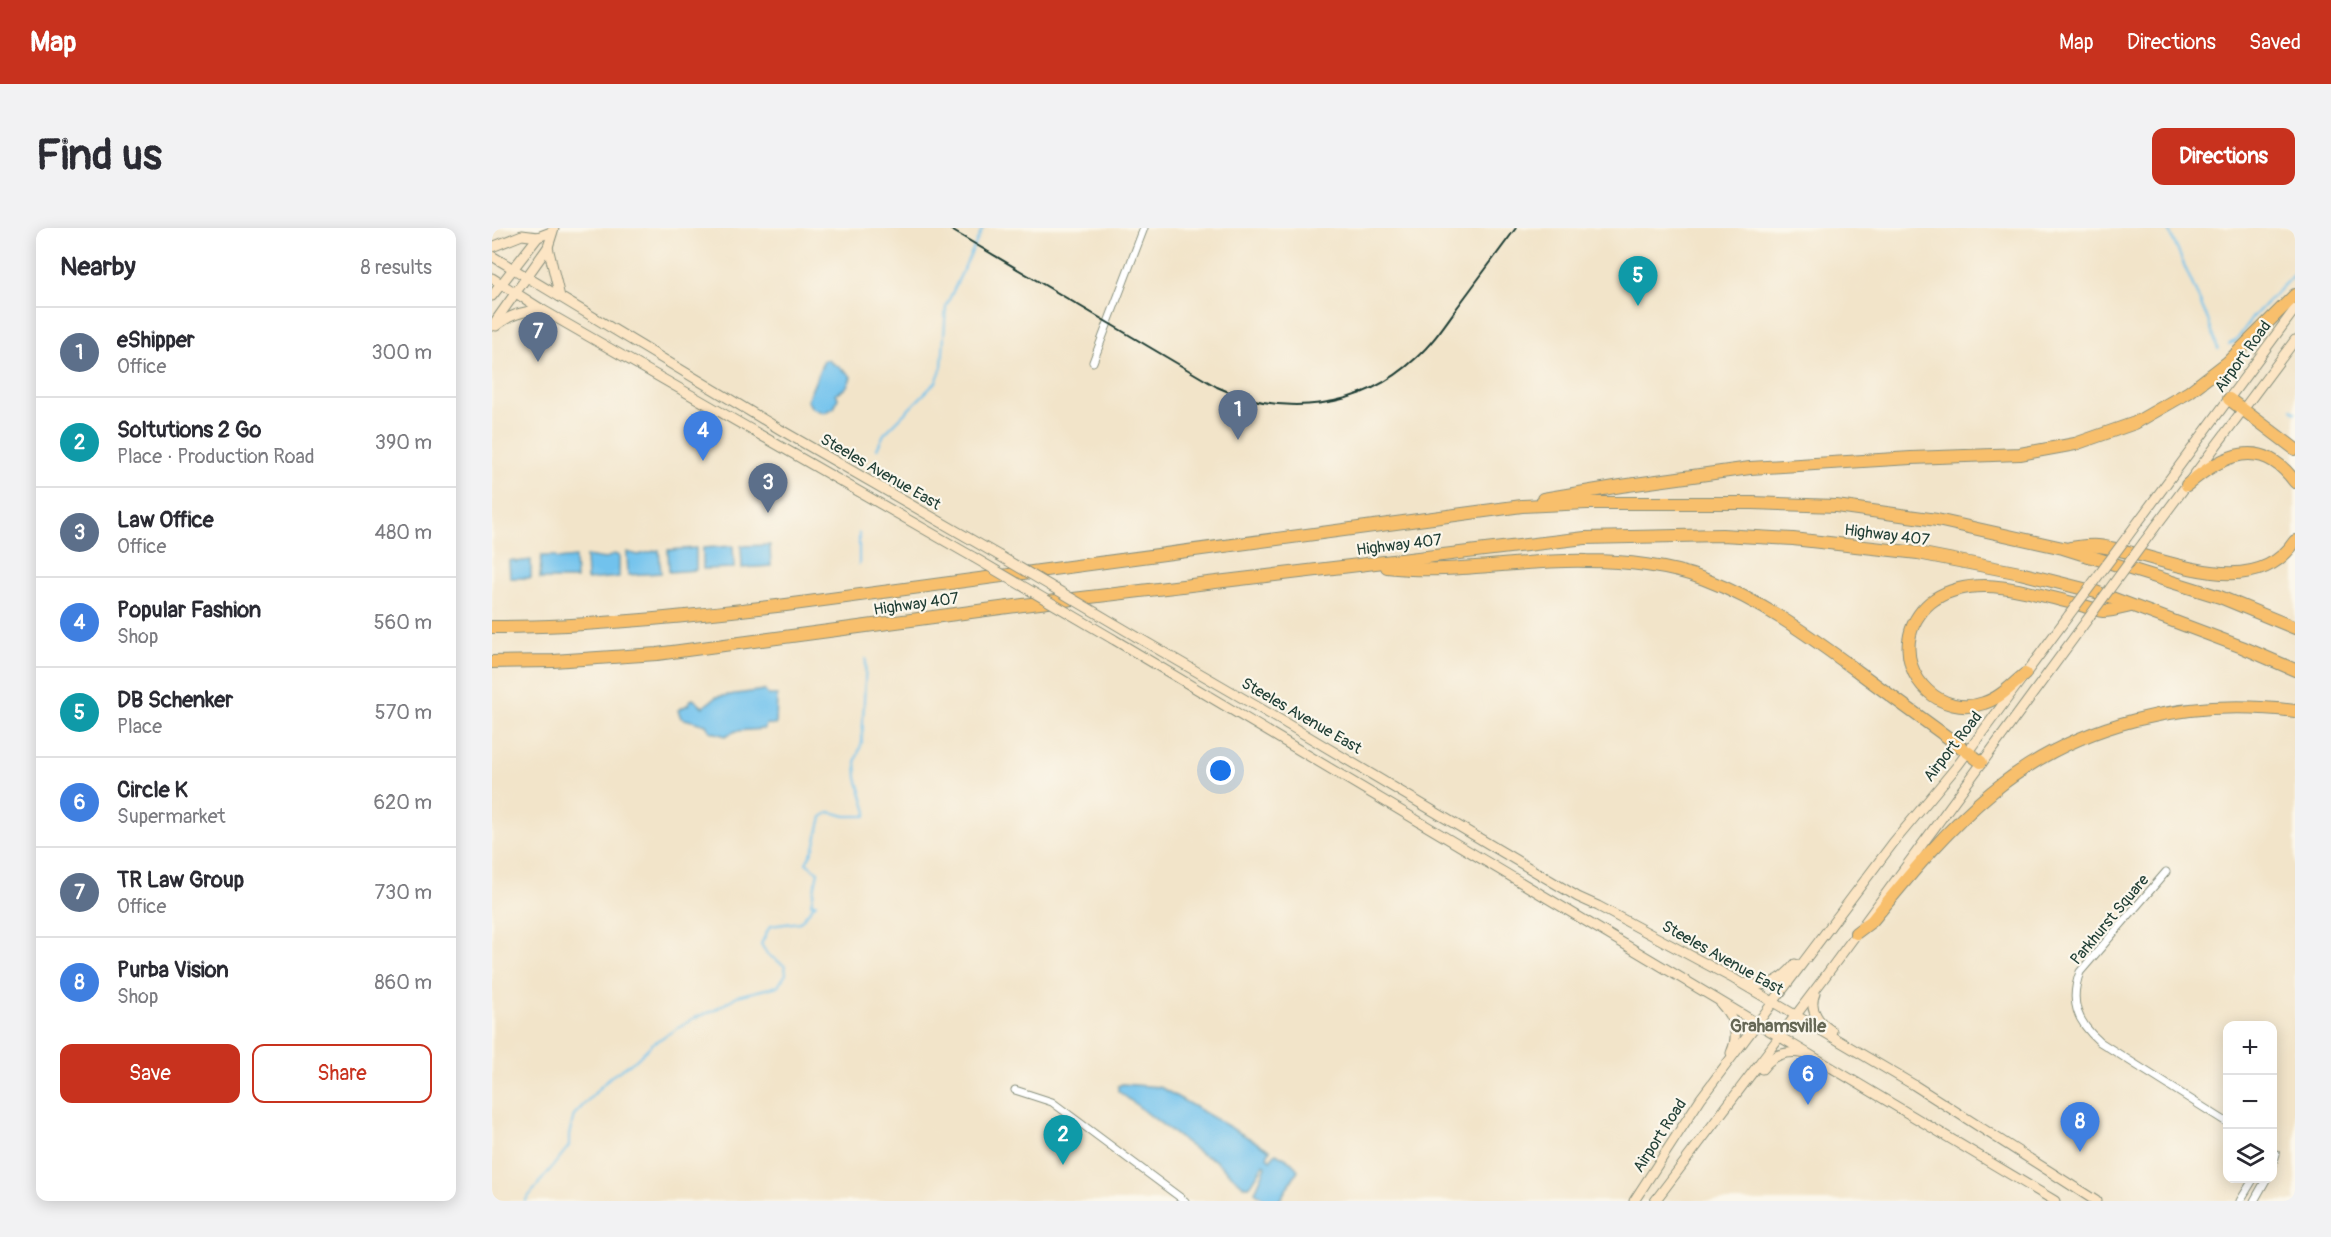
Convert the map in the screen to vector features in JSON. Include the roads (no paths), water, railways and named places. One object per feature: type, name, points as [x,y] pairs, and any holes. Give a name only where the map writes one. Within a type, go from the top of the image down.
[{"type":"highway","points":[[1522,506],[1549,497],[1750,468],[2020,454],[2075,444],[2135,423],[2189,392],[2228,362],[2295,294]]},
{"type":"highway","points":[[2229,399],[2295,449]]},
{"type":"highway","points":[[2187,485],[2213,464],[2239,455],[2253,455],[2273,462],[2295,482]]},
{"type":"highway","name":"Highway 407","points":[[492,627],[527,627],[675,617],[775,606],[1522,506],[1587,503],[1742,502],[1836,506],[1937,520],[2063,548],[2220,597],[2295,628]]},
{"type":"highway","name":"Highway 407","points":[[492,662],[553,661],[657,654],[1023,605],[1585,538],[1722,535],[1793,539],[1918,553],[2020,573],[2096,592],[2242,647],[2295,670]]},
{"type":"highway","points":[[2063,548],[2097,546],[2203,571],[2231,573],[2251,571],[2274,562],[2295,541]]},
{"type":"highway","points":[[1368,565],[1414,570],[1538,561],[1588,561],[1656,568],[1702,578],[1746,596],[1794,624],[1981,762]]},
{"type":"highway","points":[[2025,674],[1985,703],[1961,706],[1941,700],[1922,687],[1911,668],[1908,649],[1913,625],[1927,606],[1943,594],[1978,586],[2013,589],[2104,611],[2131,606]]},
{"type":"highway","points":[[1856,933],[1872,921],[1958,822],[2001,785],[2051,753],[2115,725],[2168,712],[2215,707],[2295,711]]},
{"type":"main road","points":[[492,296],[538,237],[553,230]]},
{"type":"main road","points":[[492,328],[548,247],[553,230]]},
{"type":"main road","points":[[492,247],[522,235],[538,237]]},
{"type":"main road","points":[[548,247],[560,297]]},
{"type":"main road","name":"Steeles Avenue East","points":[[492,256],[781,430],[1282,721],[1578,897],[1734,980],[1914,1085],[2096,1201]]},
{"type":"main road","name":"Steeles Avenue East","points":[[492,278],[541,309],[1113,639],[2055,1201]]},
{"type":"main road","points":[[492,328],[518,313],[541,309]]},
{"type":"main road","name":"Airport Road","points":[[1634,1201],[1686,1120],[1724,1068],[1893,843],[1967,752],[2295,309]]},
{"type":"main road","name":"Airport Road","points":[[1655,1201],[1824,978],[1981,762],[2295,340]]},
{"type":"main road","points":[[1734,980],[1753,985],[1775,982],[1788,972],[1810,943],[1822,937]]},
{"type":"main road","points":[[1824,978],[1813,999],[1815,1014],[1823,1025],[1839,1035],[1845,1045]]},
{"type":"main road","points":[[1715,998],[1730,1014],[1736,1035],[1735,1046],[1724,1068]]},
{"type":"main road","points":[[1743,1085],[1754,1079],[1773,1057],[1794,1052],[1815,1057]]},
{"type":"street","points":[[1094,362],[1144,228]]},
{"type":"street","name":"Parkhurst Square","points":[[2166,872],[2080,972],[2074,987],[2075,1002],[2079,1019],[2100,1042],[2223,1120]]},
{"type":"street","points":[[1015,1090],[1053,1102],[1185,1201]]},
{"type":"street","points":[[2240,1201],[2251,1183]]},
{"type":"street","points":[[2254,1201],[2265,1183]]},
{"type":"water","points":[[824,360],[828,360],[851,377],[846,387],[836,393],[838,398],[834,408],[824,413],[812,408],[807,401]]},
{"type":"water","points":[[770,545],[771,566],[742,568],[741,546]]},
{"type":"water","points":[[733,546],[734,568],[703,569],[703,548]]},
{"type":"water","points":[[696,548],[696,570],[669,572],[668,550]]},
{"type":"water","points":[[659,550],[661,573],[628,575],[627,552],[638,555]]},
{"type":"water","points":[[614,554],[619,556],[619,577],[587,580],[586,556],[605,559]]},
{"type":"water","points":[[541,556],[554,556],[558,559],[575,557],[576,579],[540,579]]},
{"type":"water","points":[[531,560],[531,578],[510,578],[509,561],[516,562]]},
{"type":"water","points":[[764,690],[768,695],[777,695],[776,725],[767,724],[763,729],[736,731],[725,736],[710,731],[706,725],[681,718],[678,710],[693,699],[703,707],[716,697]]},
{"type":"water","points":[[1122,1084],[1160,1087],[1270,1150],[1267,1157],[1270,1160],[1276,1153],[1292,1162],[1298,1170],[1279,1201],[1267,1201],[1255,1192],[1266,1166],[1264,1164],[1250,1186],[1244,1186],[1213,1159],[1201,1154],[1118,1091],[1118,1086]]},
{"type":"waterway","points":[[877,449],[884,434],[936,382],[942,367],[946,306],[983,228]]},
{"type":"waterway","points":[[2168,228],[2208,320],[2218,349]]},
{"type":"waterway","points":[[2229,344],[2236,341],[2252,318],[2295,273]]},
{"type":"waterway","points":[[2292,409],[2295,412]]},
{"type":"waterway","points":[[859,533],[859,564]]},
{"type":"waterway","points":[[525,1201],[569,1146],[574,1115],[610,1077],[636,1060],[652,1044],[694,1018],[715,1010],[737,996],[778,986],[786,974],[785,966],[767,954],[761,944],[770,926],[800,922],[816,903],[811,904],[818,872],[806,863],[814,848],[822,817],[830,812],[846,816],[866,816],[867,812],[857,778],[856,760],[862,742],[866,659]]},
{"type":"railway","points":[[948,228],[1217,387],[1242,397],[1268,403],[1295,405],[1347,398],[1395,375],[1434,339],[1516,228]]},
{"type":"place","name":"DB Schenker","points":[[1638,306]]},
{"type":"place","name":"TR Law Group","points":[[538,362]]},
{"type":"place","name":"eShipper","points":[[1238,440]]},
{"type":"place","name":"Popular Fashion","points":[[703,461]]},
{"type":"place","name":"Law Office","points":[[768,513]]},
{"type":"place","name":"Circle K","points":[[1808,1105]]},
{"type":"place","name":"Purba Vision","points":[[2080,1152]]},
{"type":"place","name":"Soltutions 2 Go","points":[[1063,1165]]},
{"type":"district","name":"Grahamsville","points":[[1778,1026]]}]
